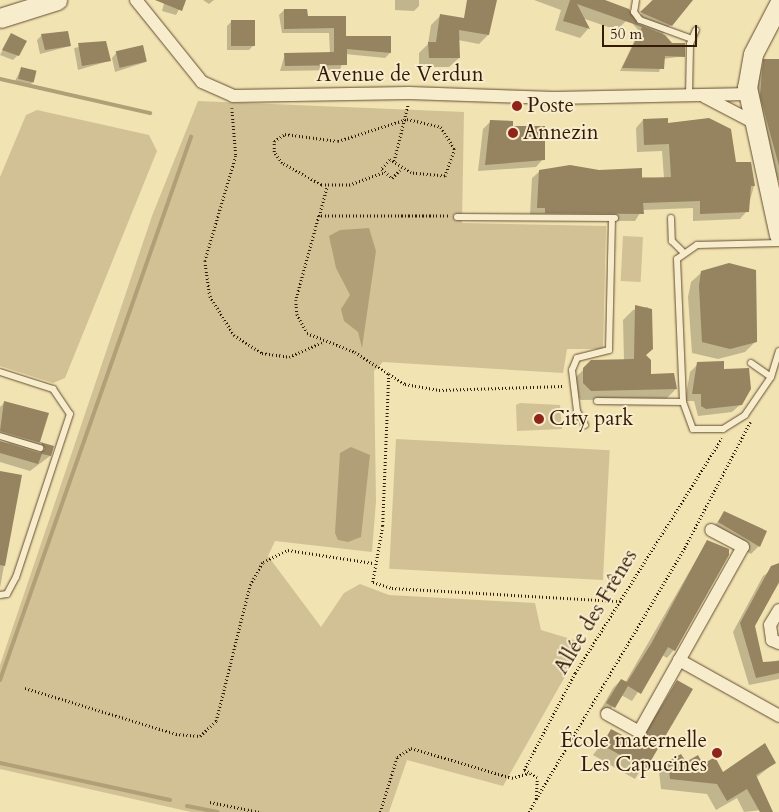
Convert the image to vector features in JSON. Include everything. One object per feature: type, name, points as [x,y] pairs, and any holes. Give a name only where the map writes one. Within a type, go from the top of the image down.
[{"type":"street","points":[[0,18],[58,0]]},
{"type":"street","name":"Avenue de Verdun","points":[[136,0],[202,82],[233,96],[409,93],[705,97],[750,107]]},
{"type":"street","points":[[779,4],[753,54],[750,107],[779,235]]},
{"type":"street","name":"Avenue de Verdun","points":[[705,97],[728,107],[750,107]]},
{"type":"street","points":[[607,714],[639,732],[743,548],[712,530]]},
{"type":"street","points":[[779,610],[770,625],[772,640],[779,644]]},
{"type":"street","points":[[679,660],[779,716]]},
{"type":"lane","points":[[636,0],[634,12],[640,20],[692,39]]},
{"type":"lane","points":[[689,97],[692,39],[696,30]]},
{"type":"lane","points":[[457,217],[614,218],[609,350],[577,358],[574,386],[585,425]]},
{"type":"lane","points":[[671,218],[672,242],[682,251]]},
{"type":"lane","points":[[779,243],[696,245],[682,251],[677,259],[683,402],[693,428],[724,429],[745,414],[761,396],[771,378],[779,351]]},
{"type":"lane","points":[[751,363],[771,378]]},
{"type":"lane","points":[[0,372],[53,389],[65,400],[70,419],[14,583],[7,594],[0,595]]},
{"type":"lane","points":[[597,401],[683,402]]},
{"type":"lane","points":[[0,436],[40,448]]},
{"type":"path","points":[[400,170],[392,178],[383,173],[350,185],[327,186],[294,173],[282,164],[274,152],[274,142],[284,134],[338,140],[407,119],[440,127],[455,149],[455,156],[450,171],[437,178],[400,170],[394,160],[407,119],[409,93]]},
{"type":"path","points":[[233,96],[236,156],[205,261],[210,296],[234,335],[262,353],[289,357],[323,342]]},
{"type":"path","points":[[383,173],[383,164],[394,160]]},
{"type":"path","points":[[327,186],[296,300],[297,314],[308,333],[323,342],[356,352],[405,384],[439,390],[574,386]]},
{"type":"path","points":[[319,216],[457,217]]},
{"type":"path","points":[[389,374],[383,526],[380,551],[373,563],[373,582],[392,588],[620,601]]},
{"type":"path","points":[[529,812],[685,547],[761,396]]},
{"type":"path","name":"Allée des Frênes","points":[[529,773],[524,770],[547,726],[620,601],[719,447],[724,429]]},
{"type":"path","points":[[25,688],[176,734],[200,736],[216,720],[250,585],[263,562],[288,550],[373,563]]},
{"type":"path","points":[[380,812],[397,757],[411,748],[512,778],[529,773],[537,778],[536,799]]},
{"type":"path","points":[[210,802],[259,812]]},
{"type":"shaded area","points":[[198,101],[464,112],[462,223],[606,226],[603,349],[567,349],[563,373],[383,362],[374,371],[376,501],[372,552],[275,541],[268,556],[321,627],[344,593],[360,584],[389,595],[535,603],[541,630],[584,643],[503,786],[407,760],[389,812],[191,812],[0,769],[0,665],[152,216]]},
{"type":"shaded area","points":[[37,110],[149,135],[157,151],[65,378],[53,383],[0,366],[0,177],[26,115]]},
{"type":"shaded area","points":[[369,228],[376,251],[362,348],[358,332],[344,321],[341,309],[350,295],[336,268],[329,236],[340,230]]},
{"type":"shaded area","points":[[623,236],[643,237],[641,282],[621,281]]},
{"type":"shaded area","name":"City park","points":[[520,403],[560,405],[562,429],[517,431],[516,405]]},
{"type":"shaded area","points":[[396,439],[610,450],[603,580],[389,569]]},
{"type":"shaded area","points":[[351,447],[370,455],[361,537],[348,542],[338,540],[335,533],[340,453]]},
{"type":"building","points":[[155,0],[186,0],[182,11]]},
{"type":"building","points":[[467,0],[497,0],[489,35],[459,30],[460,58],[429,58],[428,42],[436,42],[440,14],[464,18]]},
{"type":"building","points":[[570,0],[605,0],[629,9],[638,24],[665,35],[672,43],[685,43],[685,57],[665,56],[664,69],[622,68],[642,27],[577,4],[590,29],[563,21]]},
{"type":"building","points":[[653,0],[693,0],[672,26],[640,12]]},
{"type":"building","points":[[284,9],[307,9],[308,16],[346,16],[346,36],[391,36],[391,53],[347,49],[347,65],[285,66],[284,53],[334,52],[334,28],[284,29]]},
{"type":"building","points":[[231,20],[255,20],[255,46],[231,46]]},
{"type":"building","points":[[68,31],[71,46],[45,50],[41,34]]},
{"type":"building","points":[[11,33],[27,41],[19,56],[2,50]]},
{"type":"building","points":[[106,41],[111,61],[82,66],[78,43]]},
{"type":"building","points":[[143,45],[147,62],[120,68],[116,51]]},
{"type":"building","points":[[763,59],[779,59],[779,166],[760,96]]},
{"type":"building","points":[[21,67],[37,71],[34,83],[18,79]]},
{"type":"building","points":[[668,118],[668,123],[709,118],[731,129],[736,162],[751,162],[755,186],[751,186],[749,212],[700,214],[700,201],[643,203],[644,214],[545,213],[545,208],[537,208],[539,170],[570,165],[599,170],[642,168],[642,178],[671,177],[669,144],[644,145],[643,119]]},
{"type":"building","points":[[490,120],[513,121],[513,126],[545,126],[545,160],[485,165]]},
{"type":"building","points":[[729,263],[756,270],[757,334],[757,342],[730,349],[702,342],[699,286],[701,271]]},
{"type":"building","points":[[635,305],[652,309],[653,349],[646,355],[651,360],[651,374],[674,373],[677,389],[591,391],[583,383],[583,368],[591,360],[634,359]]},
{"type":"building","points":[[724,361],[724,369],[749,368],[751,389],[742,405],[706,409],[701,406],[701,394],[692,394],[697,362]]},
{"type":"building","points":[[4,401],[49,413],[40,442],[54,446],[51,456],[42,454],[38,464],[0,453],[0,441],[39,453],[45,449],[41,443],[0,431]]},
{"type":"building","points":[[0,471],[22,475],[5,566],[0,565]]},
{"type":"building","points":[[724,511],[767,531],[760,547],[718,522]]},
{"type":"building","points":[[707,540],[729,549],[729,555],[675,651],[668,647],[641,694],[628,686],[615,708],[606,703],[621,679],[627,682],[651,644]]},
{"type":"building","points":[[779,563],[779,582],[755,626],[763,662],[779,661],[779,673],[756,678],[740,623],[771,566]]},
{"type":"building","points":[[677,680],[693,689],[646,769],[602,745],[611,729],[639,744]]},
{"type":"building","points":[[765,743],[776,763],[756,775],[773,812],[760,812],[747,789],[727,801],[717,784],[670,779],[668,761],[681,754],[686,762],[698,755],[703,764],[715,757],[723,772]]},
{"type":"waterway","points":[[0,79],[150,113]]},
{"type":"waterway","points":[[0,680],[191,137]]},
{"type":"waterway","points":[[0,763],[170,800]]},
{"type":"waterway","points":[[187,806],[217,812]]},
{"type":"place","name":"Poste","points":[[517,106]]},
{"type":"place","name":"Annezin","points":[[513,133]]},
{"type":"place","name":"City park","points":[[539,419]]},
{"type":"place","name":"École maternelle Les Capucines","points":[[717,753]]}]
